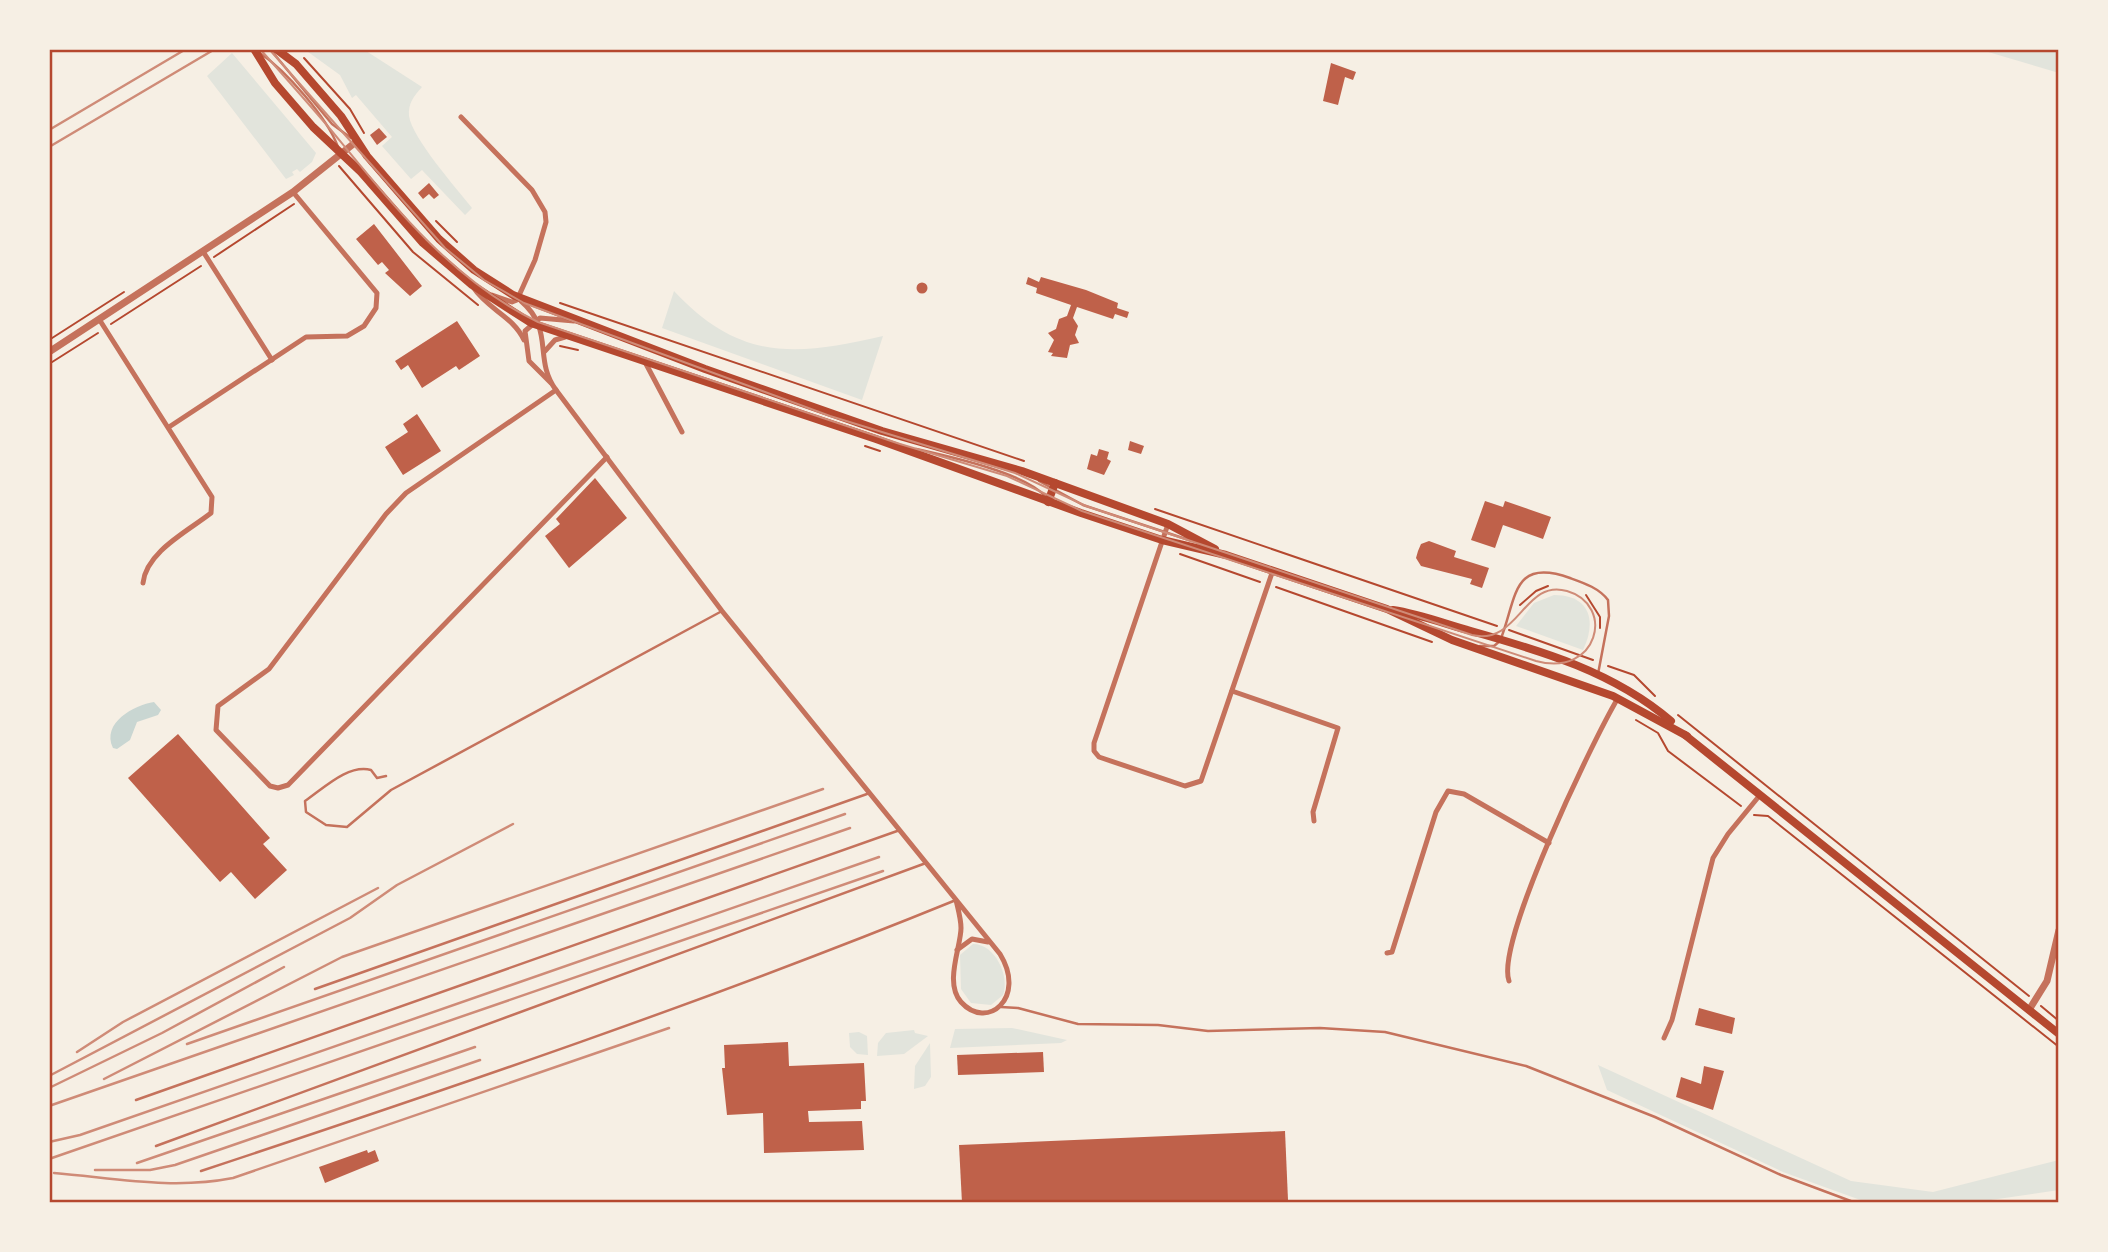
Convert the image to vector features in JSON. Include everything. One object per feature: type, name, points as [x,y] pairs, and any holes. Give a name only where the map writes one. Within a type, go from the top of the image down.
[{"type":"main road","points":[[255,49],[275,83],[338,158],[361,172],[423,243],[480,291],[537,323],[569,337],[892,445],[1048,502],[1165,532],[1209,546],[1226,555]]},
{"type":"main road","points":[[276,49],[296,64],[341,116],[357,141],[448,248],[486,279],[518,298],[870,426],[1030,474],[1054,487],[1165,532],[1387,609],[1466,645],[1616,697],[1638,701],[1664,716]]},
{"type":"main road","points":[[1048,502],[1054,487]]},
{"type":"main road","points":[[1387,609],[1414,613],[1502,639],[1598,674],[1626,688],[2059,1034]]},
{"type":"main road","points":[[1598,674],[1601,684],[1616,697],[1687,736]]},
{"type":"street","points":[[461,117],[532,190],[545,212],[543,233],[518,298],[512,302],[480,291]]},
{"type":"street","points":[[49,352],[99,319],[206,257],[357,141]]},
{"type":"street","points":[[169,427],[306,337],[347,335],[364,326],[376,308],[377,293],[293,192]]},
{"type":"street","points":[[206,257],[272,360]]},
{"type":"street","points":[[472,285],[483,299],[514,324],[525,343],[533,367],[552,384],[722,611],[900,830],[993,946],[1005,963],[1011,981],[1007,997],[998,1007],[977,1011],[962,1003],[955,988],[954,957],[961,928],[956,900]]},
{"type":"street","points":[[518,298],[537,323],[552,384]]},
{"type":"street","points":[[99,319],[169,427],[212,497],[214,506],[212,513],[165,549],[145,569],[143,583]]},
{"type":"street","points":[[525,343],[525,332],[537,323],[584,323]]},
{"type":"street","points":[[544,354],[553,341],[569,337]]},
{"type":"street","points":[[645,362],[682,432]]},
{"type":"street","points":[[556,390],[406,493],[386,514],[269,669],[218,706],[214,724],[220,735],[270,786],[278,788],[288,785],[607,457]]},
{"type":"street","points":[[1165,532],[1094,743],[1094,751],[1099,757],[1185,786],[1201,781],[1273,570]]},
{"type":"street","points":[[1232,691],[1338,728],[1313,812],[1314,821]]},
{"type":"street","points":[[1508,981],[1509,960],[1518,922],[1549,843],[1616,697]]},
{"type":"street","points":[[1387,953],[1392,952],[1436,812],[1448,791],[1464,794],[1549,843]]},
{"type":"street","points":[[1664,1038],[1672,1020],[1713,858],[1728,834],[1760,795]]},
{"type":"street","points":[[2029,1010],[2047,981],[2059,930]]},
{"type":"street","points":[[954,957],[960,946],[970,940],[984,940],[993,946]]},
{"type":"lane","points":[[270,49],[332,124],[357,141]]},
{"type":"lane","points":[[1466,645],[1494,646],[1502,639],[1524,577],[1538,571],[1558,574],[1595,588],[1608,600],[1609,616],[1598,674]]},
{"type":"lane","points":[[386,776],[377,778],[371,770],[361,767],[350,771],[305,801],[306,812],[326,825],[347,827],[391,790],[722,611]]},
{"type":"lane","points":[[315,989],[870,793]]},
{"type":"lane","points":[[136,1100],[900,830]]},
{"type":"lane","points":[[156,1146],[926,863]]},
{"type":"lane","points":[[201,1171],[659,1015],[843,947],[956,900]]},
{"type":"lane","points":[[998,1007],[1026,1010],[1073,1023],[1158,1025],[1208,1031],[1320,1028],[1385,1032],[1526,1066],[1655,1117],[1781,1175],[1856,1203]]},
{"type":"lane","points":[[2048,1203],[2059,1201]]},
{"type":"path","points":[[338,158],[407,246],[440,277],[481,307]]},
{"type":"path","points":[[49,364],[206,257],[300,200]]},
{"type":"path","points":[[434,218],[458,243]]},
{"type":"path","points":[[556,345],[569,349]]},
{"type":"path","points":[[1173,552],[1261,582]]},
{"type":"path","points":[[1520,605],[1536,591],[1548,586]]},
{"type":"path","points":[[1275,587],[1395,627]]},
{"type":"path","points":[[1586,595],[1600,617],[1599,632]]},
{"type":"path","points":[[1516,633],[1634,675],[1662,702]]},
{"type":"path","points":[[1672,710],[2027,994]]},
{"type":"path","points":[[1631,717],[1658,733],[1665,749],[1743,807]]},
{"type":"path","points":[[1750,813],[1768,816],[2059,1047]]},
{"type":"path","points":[[2044,1009],[2059,1021]]},
{"type":"shaded area","points":[[304,49],[363,49],[422,87],[409,107],[412,125],[436,163],[472,208],[465,215],[422,170],[411,179],[382,146],[392,137],[356,95],[352,98],[340,75]]},
{"type":"shaded area","points":[[1978,49],[2059,49],[2059,73]]},
{"type":"shaded area","points":[[232,53],[316,153],[312,162],[300,172],[297,169],[292,172],[294,175],[286,179],[207,76]]},
{"type":"shaded area","points":[[674,291],[698,314],[722,331],[746,342],[771,348],[823,347],[883,336],[862,400],[662,328]]},
{"type":"shaded area","points":[[1554,595],[1576,600],[1587,612],[1589,629],[1583,650],[1516,626],[1534,603]]},
{"type":"shaded area","points":[[154,702],[161,710],[158,715],[137,722],[130,740],[117,749],[113,748],[110,739],[115,723],[129,711]]},
{"type":"shaded area","points":[[973,944],[988,949],[999,962],[1002,971],[1005,987],[1003,995],[991,1005],[971,1003],[961,989],[960,955]]},
{"type":"shaded area","points":[[1012,1028],[1067,1040],[1061,1043],[950,1048],[955,1029]]},
{"type":"shaded area","points":[[914,1030],[915,1033],[928,1036],[904,1054],[877,1056],[878,1043],[886,1033]]},
{"type":"shaded area","points":[[859,1032],[867,1036],[868,1055],[857,1054],[850,1047],[849,1033]]},
{"type":"shaded area","points":[[930,1043],[931,1077],[925,1086],[914,1089],[915,1066]]},
{"type":"shaded area","points":[[1598,1065],[1851,1181],[1933,1192],[2059,1160],[2059,1190],[1970,1203],[1866,1202],[1783,1172],[1607,1090]]},
{"type":"building","points":[[1331,63],[1356,72],[1353,80],[1345,77],[1338,105],[1323,101]]},
{"type":"building","points":[[379,128],[387,137],[377,145],[370,135]]},
{"type":"building","points":[[429,183],[439,195],[434,199],[429,194],[423,199],[418,193]]},
{"type":"building","points":[[374,224],[422,286],[410,296],[385,273],[389,270],[382,262],[378,265],[356,239]]},
{"type":"building","points":[[1028,277],[1039,282],[1041,277],[1086,290],[1118,303],[1117,308],[1129,312],[1127,318],[1115,314],[1113,319],[1077,307],[1073,318],[1078,326],[1075,335],[1079,343],[1070,345],[1067,358],[1051,356],[1053,353],[1048,352],[1054,340],[1048,333],[1056,329],[1059,319],[1067,316],[1071,305],[1036,293],[1037,288],[1026,284]]},
{"type":"building","points":[[922,282],[928,288],[922,294],[916,288]]},
{"type":"building","points":[[457,321],[480,356],[459,370],[456,366],[422,388],[408,365],[401,370],[395,361]]},
{"type":"building","points":[[417,414],[441,451],[403,475],[385,447],[408,432],[403,424]]},
{"type":"building","points":[[1130,441],[1144,446],[1141,454],[1128,450]]},
{"type":"building","points":[[1099,449],[1109,452],[1107,459],[1111,461],[1104,475],[1087,469],[1091,454],[1097,456]]},
{"type":"building","points":[[595,478],[627,518],[569,568],[545,536],[560,524],[556,519]]},
{"type":"building","points":[[1485,501],[1503,507],[1505,501],[1551,517],[1543,539],[1503,525],[1495,548],[1471,540]]},
{"type":"building","points":[[1429,541],[1456,551],[1454,557],[1489,568],[1482,588],[1470,584],[1472,579],[1421,566],[1416,558],[1418,551],[1421,544]]},
{"type":"building","points":[[178,734],[270,838],[263,844],[287,870],[255,899],[231,872],[220,882],[128,778]]},
{"type":"building","points":[[1699,1008],[1735,1018],[1732,1034],[1695,1025]]},
{"type":"building","points":[[788,1042],[789,1066],[864,1063],[866,1101],[861,1101],[861,1109],[808,1111],[809,1122],[862,1121],[864,1150],[764,1153],[763,1113],[727,1115],[722,1068],[725,1068],[724,1045]]},
{"type":"building","points":[[1043,1052],[1044,1072],[958,1075],[957,1055]]},
{"type":"building","points":[[1704,1066],[1724,1071],[1713,1110],[1676,1097],[1681,1077],[1701,1084]]},
{"type":"building","points":[[1285,1131],[1288,1200],[962,1203],[959,1145]]},
{"type":"building","points":[[367,1150],[368,1153],[375,1150],[379,1161],[325,1183],[319,1167]]},
{"type":"tram line","points":[[260,49],[424,238],[477,285],[538,322],[900,444],[1007,476],[1082,511],[1536,661],[1557,663],[1574,659],[1586,650],[1593,638],[1595,624],[1592,610],[1582,599],[1567,591],[1552,590],[1541,594],[1501,631],[1488,636],[1472,635],[1086,506],[1015,473],[830,416],[524,303],[484,280],[445,248],[269,49]]},
{"type":"railway","points":[[49,130],[186,49]]},
{"type":"railway","points":[[49,147],[215,49]]},
{"type":"railway","points":[[104,1079],[342,957],[823,789]]},
{"type":"railway","points":[[187,1044],[845,814]]},
{"type":"railway","points":[[49,1076],[350,918],[397,885],[513,824]]},
{"type":"railway","points":[[49,1106],[850,828]]},
{"type":"railway","points":[[49,1142],[80,1135],[879,857]]},
{"type":"railway","points":[[49,1159],[883,871]]},
{"type":"railway","points":[[77,1052],[123,1022],[378,888]]},
{"type":"railway","points":[[49,1088],[162,1033],[284,967]]},
{"type":"railway","points":[[54,1173],[166,1183],[233,1178],[669,1028]]},
{"type":"railway","points":[[137,1163],[475,1047]]},
{"type":"railway","points":[[95,1170],[150,1170],[175,1165],[480,1060]]}]
